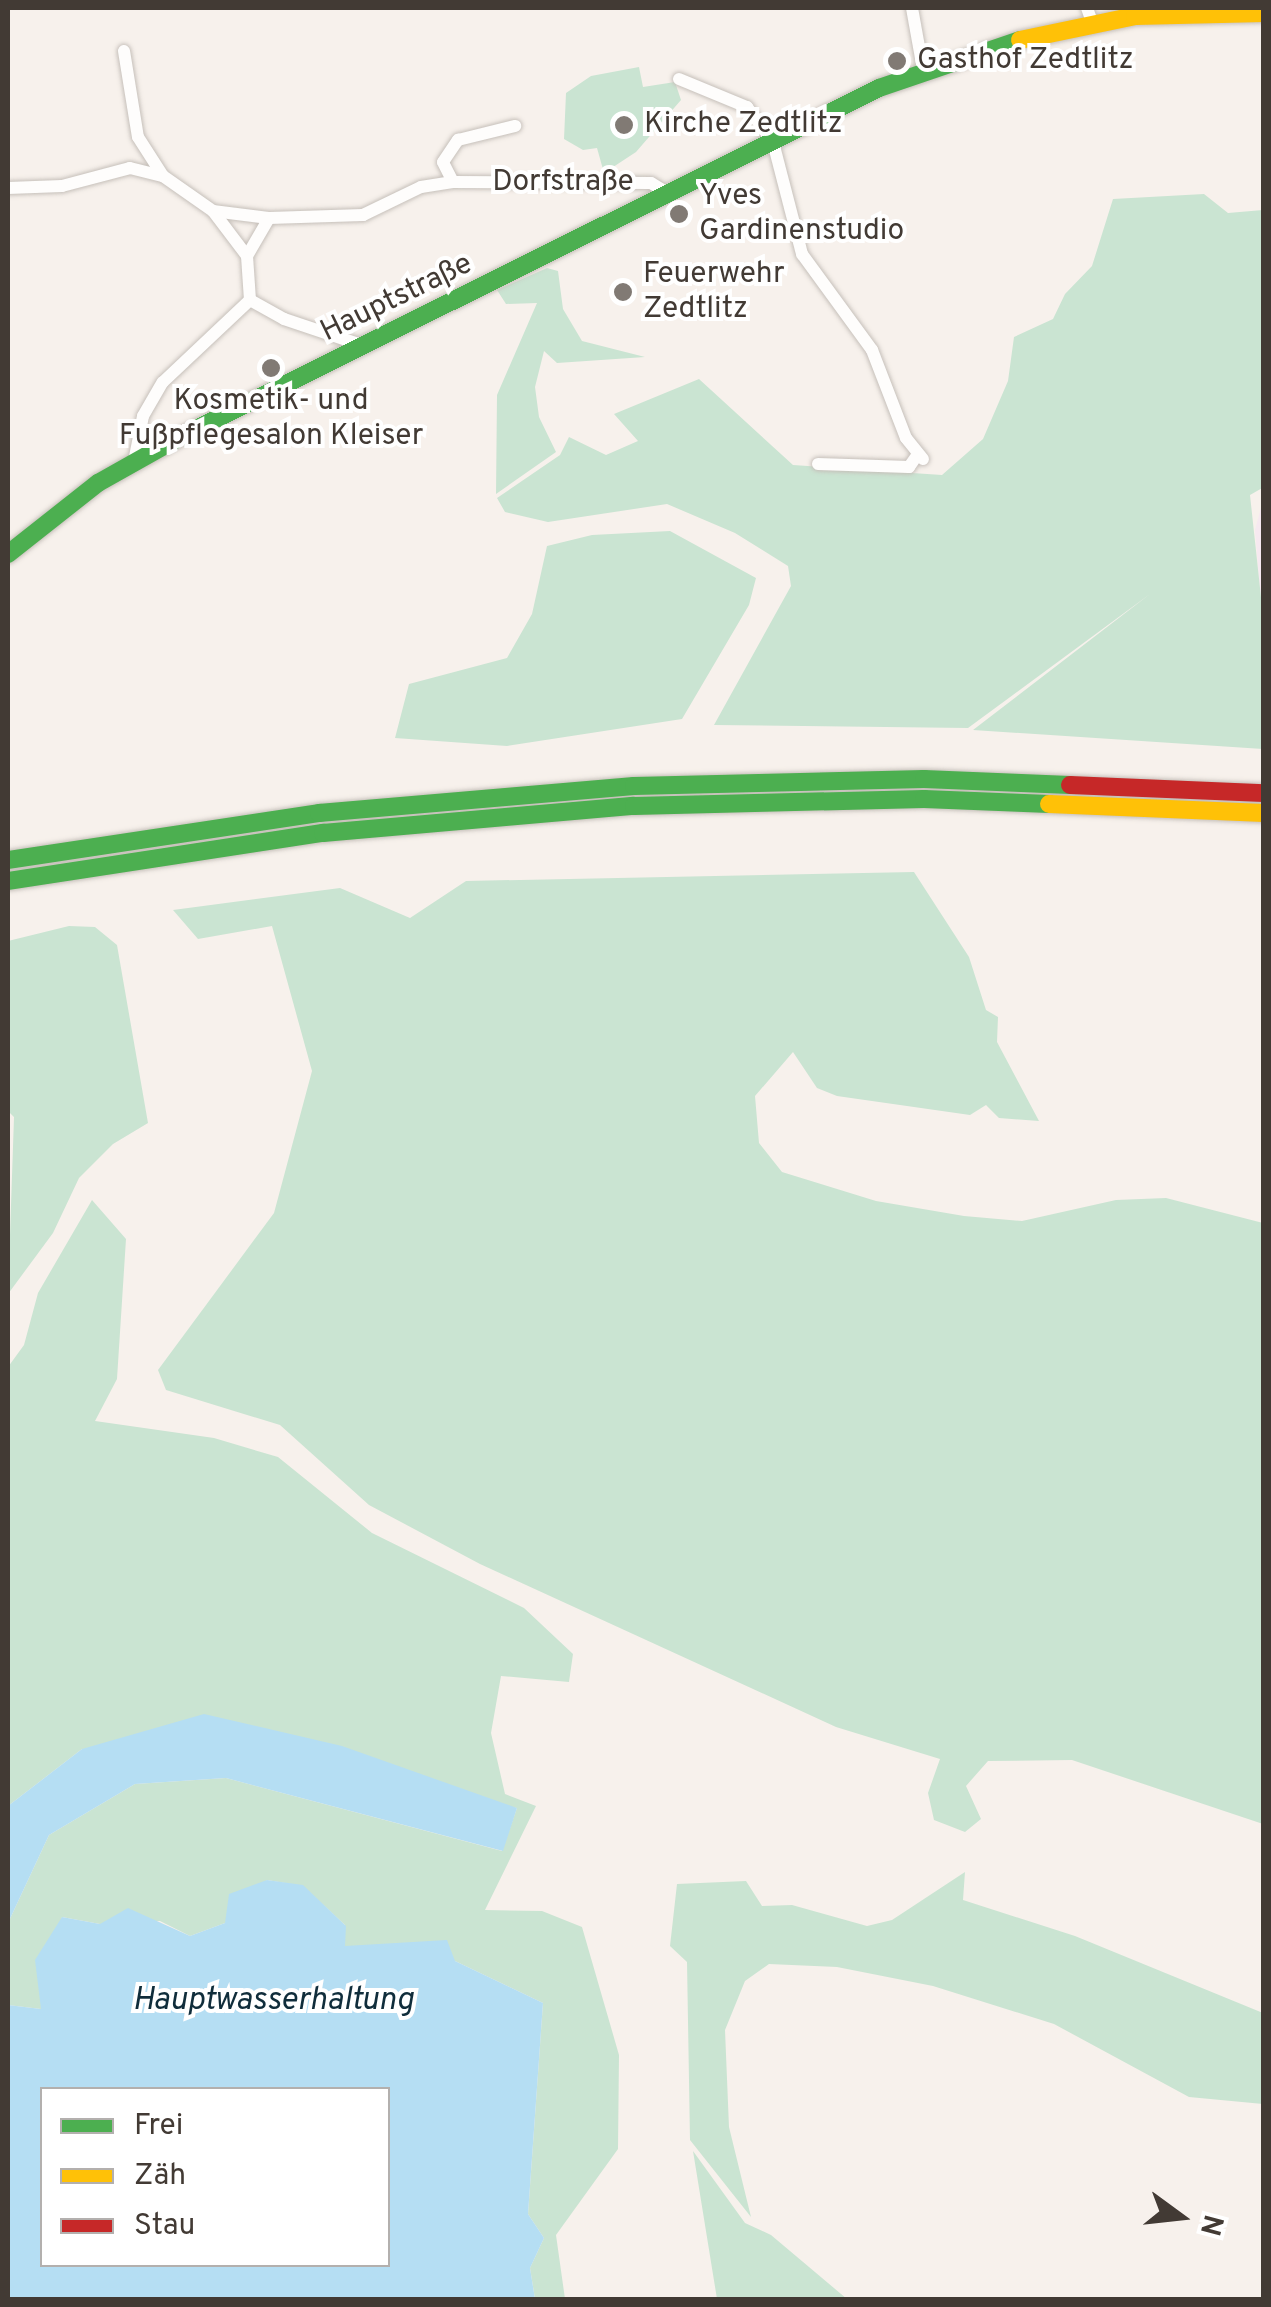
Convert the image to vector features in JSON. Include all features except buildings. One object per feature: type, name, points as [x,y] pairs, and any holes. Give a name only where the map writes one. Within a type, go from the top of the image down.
[{"type":"main road","name":"Hauptstraße","points":[[8,554],[52,516],[134,462],[923,70],[1089,15],[1264,13]]},
{"type":"main road","points":[[8,860],[319,812],[653,785],[924,779],[1264,793]]},
{"type":"main road","points":[[8,881],[323,833],[634,806],[924,799],[1264,813]]},
{"type":"street","points":[[912,8],[923,70]]},
{"type":"street","name":"Dorfstraße","points":[[124,51],[138,137],[163,176],[213,212],[247,256]]},
{"type":"street","points":[[679,79],[748,107],[773,142],[802,254],[872,350],[920,458],[909,467],[818,464]]},
{"type":"street","name":"Dorfstraße","points":[[430,185],[458,140],[515,126]]},
{"type":"street","name":"Dorfstraße","points":[[443,162],[453,182]]},
{"type":"street","points":[[8,188],[62,186],[130,168],[163,176]]},
{"type":"street","name":"Dorfstraße","points":[[213,212],[270,218],[363,215],[430,185],[453,182],[652,182],[668,194]]},
{"type":"street","points":[[250,300],[247,256],[270,218]]},
{"type":"street","points":[[250,300],[364,346]]},
{"type":"street","points":[[134,462],[143,416],[163,382],[250,300]]},
{"type":"shaded area","points":[[1263,500],[1263,625],[1255,530]]},
{"type":"green space","points":[[639,67],[643,87],[675,82],[681,100],[636,152],[604,173],[597,148],[583,150],[564,139],[566,93],[591,76]]},
{"type":"green space","points":[[1204,194],[1228,213],[1263,210],[1264,487],[1250,495],[1264,625],[1263,749],[973,730],[1150,594],[968,728],[714,725],[791,586],[788,566],[735,533],[667,504],[548,522],[505,512],[497,498],[560,455],[569,437],[606,455],[638,441],[614,414],[699,379],[793,465],[942,475],[983,439],[1008,381],[1014,337],[1053,319],[1065,294],[1092,266],[1113,199]]},
{"type":"green space","points":[[547,268],[558,271],[563,309],[582,341],[645,357],[557,363],[544,351],[535,387],[539,417],[556,452],[496,494],[497,395],[537,303],[506,304],[497,290]]},
{"type":"green space","points":[[670,531],[756,578],[749,605],[682,719],[507,746],[395,738],[409,684],[507,658],[532,614],[547,546],[592,535]]},
{"type":"green space","points":[[914,872],[969,957],[986,1010],[998,1017],[997,1042],[1039,1121],[999,1118],[986,1105],[970,1115],[837,1096],[817,1088],[793,1052],[755,1096],[759,1143],[782,1172],[876,1201],[964,1216],[1022,1221],[1116,1200],[1166,1198],[1263,1223],[1263,1824],[1072,1760],[988,1761],[966,1786],[981,1819],[965,1832],[934,1820],[928,1793],[940,1759],[836,1727],[480,1564],[369,1505],[280,1425],[166,1390],[158,1370],[274,1213],[312,1071],[272,926],[198,939],[173,910],[340,888],[410,918],[466,881]]},
{"type":"green space","points":[[69,926],[95,927],[117,945],[148,1123],[113,1144],[79,1178],[53,1233],[8,1294],[14,1117],[8,1111],[8,941]]},
{"type":"green space","points":[[92,1200],[126,1239],[117,1379],[95,1421],[214,1438],[278,1457],[372,1533],[524,1608],[573,1654],[569,1682],[501,1676],[491,1733],[505,1794],[536,1806],[485,1910],[542,1911],[582,1927],[619,2055],[618,2149],[556,2235],[565,2299],[535,2299],[530,2268],[544,2238],[528,2214],[543,2003],[455,1961],[344,1946],[345,1925],[303,1886],[267,1880],[225,1923],[190,1936],[160,1921],[100,1924],[62,1917],[41,2009],[8,2005],[8,1923],[49,1835],[135,1784],[226,1778],[502,1851],[517,1808],[82,1749],[8,1806],[8,1367],[24,1345],[38,1293]]},
{"type":"green space","points":[[965,1872],[963,1900],[1075,1936],[1263,2013],[1263,2104],[1189,2097],[1054,2024],[933,1986],[837,1967],[769,1964],[745,1981],[725,2030],[729,2127],[751,2217],[690,2140],[687,1962],[670,1946],[677,1884],[746,1881],[762,1906],[792,1905],[867,1926],[892,1920]]},
{"type":"green space","points":[[693,2151],[745,2223],[771,2235],[847,2299],[717,2299]]},
{"type":"water","points":[[204,1714],[342,1746],[517,1808],[503,1851],[226,1778],[135,1784],[49,1835],[8,1923],[8,1806],[82,1749]]},
{"type":"water","name":"Hauptwasserhaltung","points":[[267,1880],[303,1885],[346,1926],[345,1946],[447,1940],[455,1961],[543,2003],[528,2214],[544,2238],[530,2268],[535,2299],[8,2299],[8,2005],[41,2009],[35,1960],[62,1917],[100,1924],[128,1908],[190,1936],[225,1923],[229,1894]]},
{"type":"traffic: fast","points":[[8,554],[98,483],[176,439],[879,88],[1020,40]]},
{"type":"traffic: fast","points":[[8,860],[319,813],[634,786],[924,779],[1070,785]]},
{"type":"traffic: fast","points":[[8,881],[323,833],[634,806],[924,799],[1049,804]]},
{"type":"traffic: slow","points":[[1020,40],[1135,16],[1264,13]]},
{"type":"traffic: slow","points":[[1049,804],[1264,813]]},
{"type":"traffic: jam","points":[[1070,785],[1264,793]]},
{"type":"place","name":"Gasthof Zedtlitz","points":[[897,61]]},
{"type":"place","name":"Kirche Zedtlitz","points":[[624,125]]},
{"type":"place","name":"Yves Gardinenstudio","points":[[679,214]]},
{"type":"place","name":"Feuerwehr Zedtlitz","points":[[623,292]]},
{"type":"place","name":"Kosmetik- und Fußpflegesalon Kleiser","points":[[271,368]]}]
